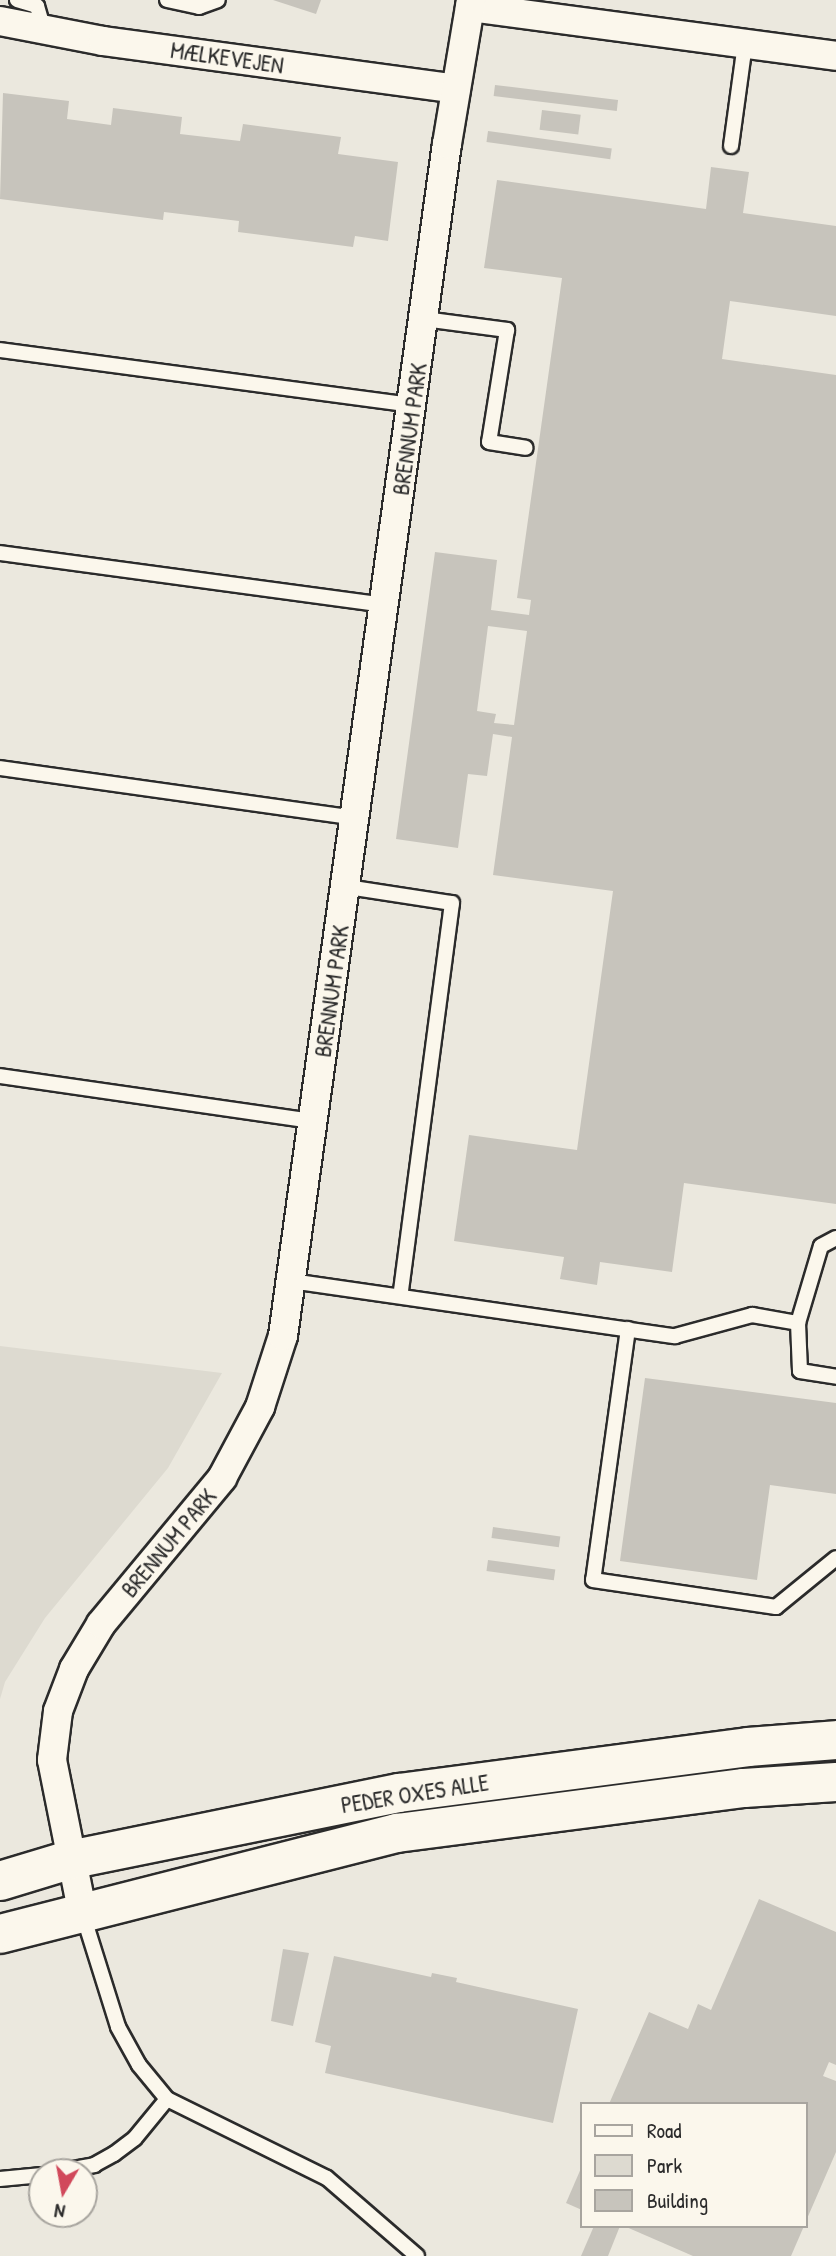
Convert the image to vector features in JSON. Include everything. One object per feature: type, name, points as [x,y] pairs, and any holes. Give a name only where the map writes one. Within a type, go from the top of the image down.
[{"type":"street","name":"BRENNUM PARK","points":[[82,1910],[69,1860],[52,1760],[58,1712],[74,1670],[101,1624],[222,1478],[260,1407],[283,1336],[470,3],[836,56]]},
{"type":"street","name":"MÆLKEVEJEN","points":[[0,21],[44,30],[456,89]]},
{"type":"street","name":"PEDER OXES ALLE","points":[[0,1881],[69,1860],[399,1793],[748,1746],[836,1740]]},
{"type":"street","name":"PEDER OXES ALLE","points":[[0,1934],[82,1910],[397,1833],[744,1788],[836,1782]]},
{"type":"lane","points":[[16,0],[37,6],[44,30]]},
{"type":"lane","points":[[167,0],[199,7],[218,0]]},
{"type":"lane","points":[[732,146],[745,44]]},
{"type":"lane","points":[[424,319],[507,330],[489,442],[526,448]]},
{"type":"lane","points":[[0,350],[413,405]]},
{"type":"lane","points":[[0,553],[386,606]]},
{"type":"lane","points":[[0,768],[356,818]]},
{"type":"lane","points":[[346,887],[452,903],[401,1296]]},
{"type":"lane","points":[[0,1076],[314,1121]]},
{"type":"lane","points":[[836,1238],[821,1246],[798,1323],[800,1371],[836,1377]]},
{"type":"lane","points":[[291,1281],[675,1336],[752,1315],[798,1323]]},
{"type":"lane","points":[[628,1329],[593,1580],[776,1607],[836,1558]]},
{"type":"lane","points":[[82,1910],[118,2027],[139,2064],[167,2099],[327,2178],[417,2256]]},
{"type":"lane","points":[[98,2163],[135,2138],[167,2099]]},
{"type":"lane","points":[[0,2179],[28,2176]]},
{"type":"shaded area","points":[[0,0],[836,0],[836,2256],[0,2256]]},
{"type":"green space","points":[[0,1346],[222,1373],[168,1468],[45,1618],[5,1682],[0,1699]]},
{"type":"building","points":[[273,0],[321,0],[316,14]]},
{"type":"building","points":[[495,85],[618,100],[617,111],[494,96]]},
{"type":"building","points":[[3,93],[69,101],[67,119],[111,125],[113,108],[182,117],[180,134],[240,141],[243,124],[341,137],[338,154],[398,162],[388,241],[355,236],[353,247],[238,232],[239,221],[164,212],[163,220],[0,199]]},
{"type":"building","points":[[542,110],[581,115],[578,135],[540,130]]},
{"type":"building","points":[[488,131],[612,148],[610,159],[486,142]]},
{"type":"building","points":[[711,167],[749,172],[743,213],[836,226],[836,316],[730,301],[722,359],[836,375],[836,1204],[684,1183],[672,1272],[600,1262],[597,1285],[560,1279],[564,1257],[454,1241],[469,1135],[577,1150],[613,891],[493,875],[512,737],[493,734],[487,776],[468,774],[458,848],[396,839],[435,552],[497,560],[491,610],[529,615],[531,600],[517,598],[562,278],[484,268],[497,180],[706,209]],"holes":[[[488,626],[527,631],[514,725],[494,723],[496,714],[477,711]]]},
{"type":"building","points":[[645,1378],[836,1403],[836,1494],[770,1485],[757,1580],[620,1561]]},
{"type":"building","points":[[493,1527],[560,1536],[559,1547],[491,1538]]},
{"type":"building","points":[[488,1560],[555,1569],[554,1580],[486,1571]]},
{"type":"building","points":[[759,1899],[836,1932],[836,2065],[829,2062],[823,2076],[836,2081],[836,2152],[808,2216],[808,2102],[610,2102],[649,2012],[688,2029],[698,2004],[711,2010]]},
{"type":"building","points":[[283,1949],[309,1953],[293,2026],[271,2021]]},
{"type":"building","points":[[334,1956],[431,1977],[432,1973],[457,1978],[456,1982],[578,2009],[553,2123],[325,2073],[331,2046],[315,2042]]},
{"type":"building","points":[[580,2171],[580,2209],[566,2203]]},
{"type":"building","points":[[593,2228],[619,2228],[608,2256],[581,2256]]},
{"type":"building","points":[[629,2228],[803,2228],[791,2256],[693,2256]]}]
